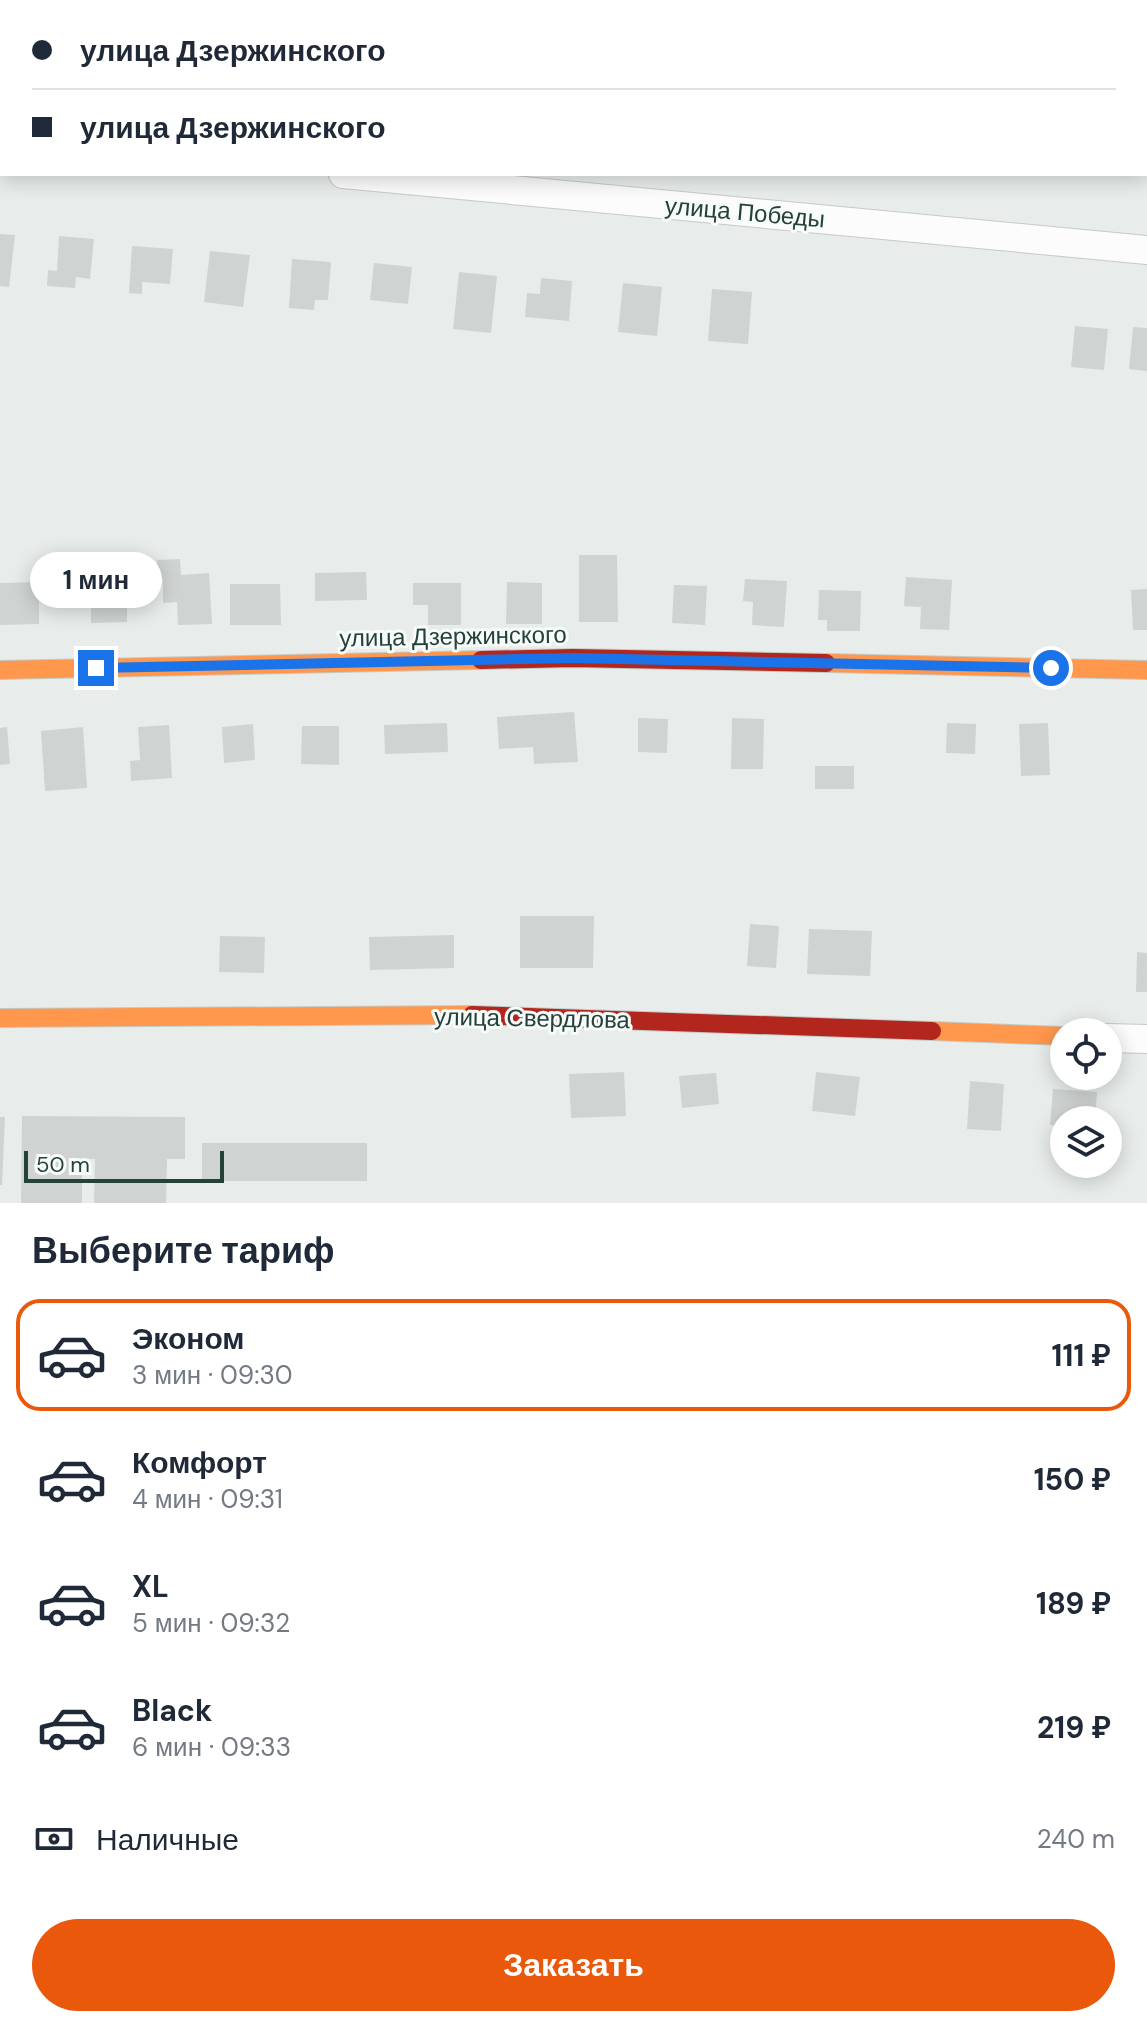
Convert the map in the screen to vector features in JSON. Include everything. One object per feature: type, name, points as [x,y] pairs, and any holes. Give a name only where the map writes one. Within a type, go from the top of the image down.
[{"type":"street","name":"улица Победы","points":[[364,176],[1147,250]]},
{"type":"street","name":"улица Дзержинского","points":[[0,670],[573,658],[1147,670]]},
{"type":"street","name":"улица Свердлова","points":[[0,1018],[475,1015],[1050,1036]]},
{"type":"street","points":[[1122,1038],[1147,1039]]},
{"type":"building","points":[[0,234],[15,235],[9,287],[0,286]]},
{"type":"building","points":[[59,236],[94,239],[90,279],[76,277],[75,288],[47,286],[48,270],[57,271]]},
{"type":"building","points":[[132,246],[173,249],[170,284],[142,282],[142,294],[129,293]]},
{"type":"building","points":[[210,251],[250,255],[243,307],[204,302]]},
{"type":"building","points":[[292,259],[331,262],[328,300],[315,300],[314,310],[289,308]]},
{"type":"building","points":[[374,263],[412,267],[408,304],[370,300]]},
{"type":"building","points":[[459,272],[497,276],[491,333],[453,329]]},
{"type":"building","points":[[541,278],[572,281],[569,321],[525,317],[527,293],[540,294]]},
{"type":"building","points":[[623,283],[662,287],[657,336],[618,332]]},
{"type":"building","points":[[712,289],[752,292],[748,344],[708,341]]},
{"type":"building","points":[[1075,326],[1108,329],[1104,370],[1071,367]]},
{"type":"building","points":[[1133,327],[1147,328],[1147,371],[1129,369]]},
{"type":"building","points":[[579,555],[617,555],[618,622],[579,622]]},
{"type":"building","points":[[180,559],[181,575],[209,573],[212,624],[178,625],[177,602],[163,603],[163,579],[158,579],[157,560]]},
{"type":"building","points":[[366,572],[367,600],[315,601],[315,573]]},
{"type":"building","points":[[906,577],[952,580],[949,630],[920,629],[921,607],[904,606]]},
{"type":"building","points":[[745,579],[787,581],[784,627],[752,625],[753,602],[743,601]]},
{"type":"building","points":[[39,582],[39,624],[0,625],[0,583]]},
{"type":"building","points":[[507,582],[542,583],[542,624],[506,624]]},
{"type":"building","points":[[413,583],[461,583],[461,625],[428,625],[428,605],[413,605]]},
{"type":"building","points":[[82,584],[127,584],[127,622],[91,623],[91,605],[82,605]]},
{"type":"building","points":[[230,584],[280,584],[281,625],[230,625]]},
{"type":"building","points":[[674,585],[707,586],[705,625],[672,623]]},
{"type":"building","points":[[1147,589],[1147,630],[1133,630],[1131,590]]},
{"type":"building","points":[[819,590],[861,591],[860,631],[827,631],[827,620],[818,620]]},
{"type":"building","points":[[574,712],[578,762],[534,764],[533,747],[499,749],[497,717]]},
{"type":"building","points":[[638,718],[668,719],[667,753],[638,752]]},
{"type":"building","points":[[732,718],[764,719],[763,769],[731,769]]},
{"type":"building","points":[[447,723],[448,752],[385,754],[384,725]]},
{"type":"building","points":[[947,723],[976,724],[975,754],[946,753]]},
{"type":"building","points":[[1048,723],[1050,775],[1021,776],[1019,724]]},
{"type":"building","points":[[253,724],[255,760],[224,763],[222,727]]},
{"type":"building","points":[[169,725],[172,778],[131,781],[130,761],[140,760],[138,727]]},
{"type":"building","points":[[302,726],[339,726],[339,765],[301,764]]},
{"type":"building","points":[[7,727],[10,764],[0,765],[0,728]]},
{"type":"building","points":[[83,727],[87,788],[45,791],[41,731]]},
{"type":"building","points":[[815,766],[854,766],[854,789],[815,789]]},
{"type":"building","points":[[520,916],[594,916],[593,968],[520,968]]},
{"type":"building","points":[[750,924],[779,926],[776,968],[747,966]]},
{"type":"building","points":[[809,929],[872,931],[870,976],[807,974]]},
{"type":"building","points":[[454,935],[454,968],[370,970],[369,937]]},
{"type":"building","points":[[220,936],[265,937],[264,973],[219,972]]},
{"type":"building","points":[[1137,952],[1147,953],[1147,992],[1136,992]]},
{"type":"building","points":[[624,1072],[626,1116],[571,1118],[569,1074]]},
{"type":"building","points":[[816,1072],[860,1077],[855,1116],[812,1111]]},
{"type":"building","points":[[716,1073],[719,1104],[682,1108],[679,1076]]},
{"type":"building","points":[[970,1081],[1004,1084],[1001,1131],[967,1129]]},
{"type":"building","points":[[1053,1090],[1097,1092],[1096,1106],[1052,1106]]},
{"type":"building","points":[[22,1116],[185,1117],[185,1159],[167,1159],[166,1203],[94,1203],[95,1159],[82,1159],[82,1203],[21,1203]]},
{"type":"building","points":[[0,1117],[5,1117],[2,1185],[0,1185]]},
{"type":"building","points":[[202,1143],[367,1143],[367,1181],[202,1181]]},
{"type":"traffic: slow","points":[[0,670],[481,660]]},
{"type":"traffic: slow","points":[[826,663],[1147,670]]},
{"type":"traffic: slow","points":[[0,1018],[472,1015]]},
{"type":"traffic: slow","points":[[932,1031],[1050,1035]]},
{"type":"traffic: jam","points":[[481,660],[573,658],[826,663]]},
{"type":"traffic: jam","points":[[472,1015],[932,1031]]},
{"type":"route","points":[[96,668],[573,658],[1051,668]]}]
